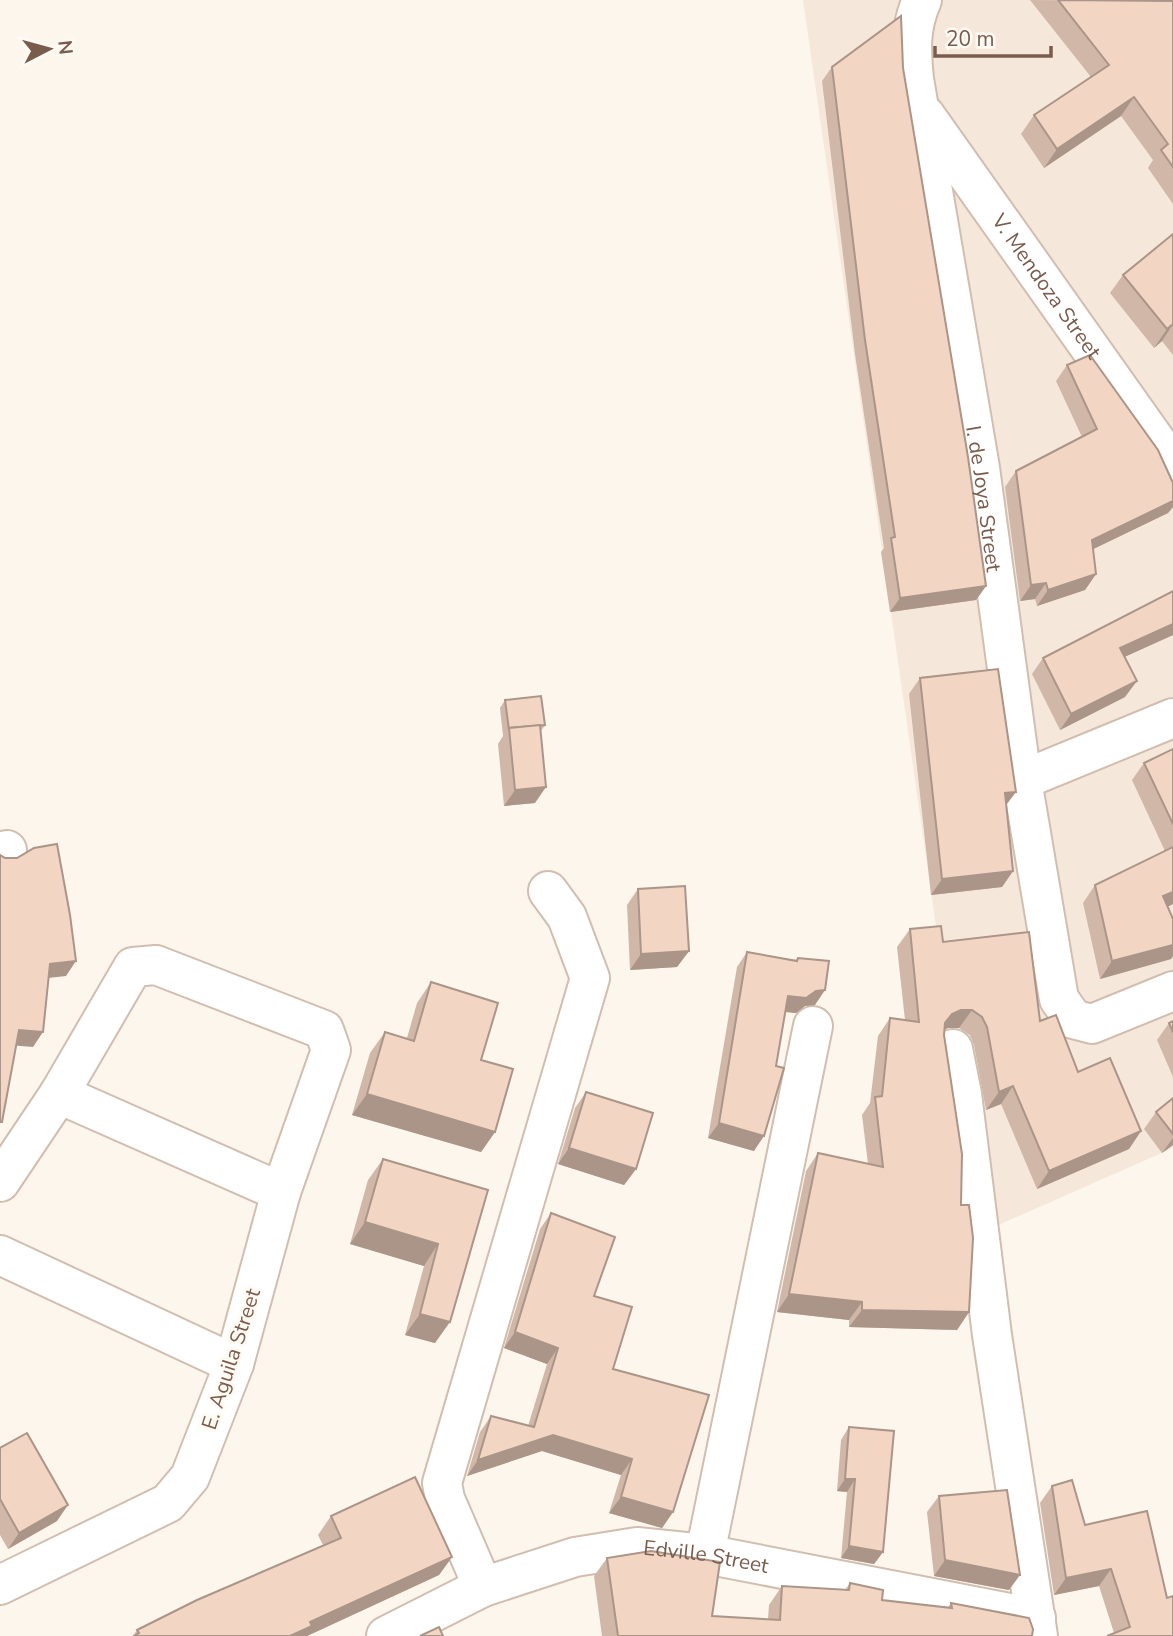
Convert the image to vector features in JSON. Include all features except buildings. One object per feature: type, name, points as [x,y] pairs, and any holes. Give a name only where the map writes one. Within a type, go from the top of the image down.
[{"type":"street","name":"I. de Joya Street","points":[[922,0],[914,18],[910,44],[982,481],[1021,780],[1059,999],[1073,1019],[1092,1024],[1173,991]]},
{"type":"street","name":"V. Mendoza Street","points":[[921,109],[1173,465]]},
{"type":"street","points":[[1021,780],[1173,718]]},
{"type":"street","points":[[483,1587],[445,1499],[442,1483],[590,978],[567,917],[548,891]]},
{"type":"street","name":"E. Aguila Street","points":[[0,1586],[168,1503],[190,1477],[234,1364],[281,1192],[331,1050],[324,1030],[156,965],[133,967],[59,1094]]},
{"type":"street","points":[[705,1554],[813,1026]]},
{"type":"street","points":[[954,1049],[992,1335],[1037,1627]]},
{"type":"street","points":[[0,1182],[59,1094],[281,1192]]},
{"type":"street","points":[[0,1255],[234,1364]]},
{"type":"street","name":"Edville Street","points":[[386,1636],[483,1587],[575,1557],[637,1547],[705,1554],[1037,1627]]},
{"type":"shaded area","points":[[803,0],[1173,0],[1173,1148],[980,1233]]}]
